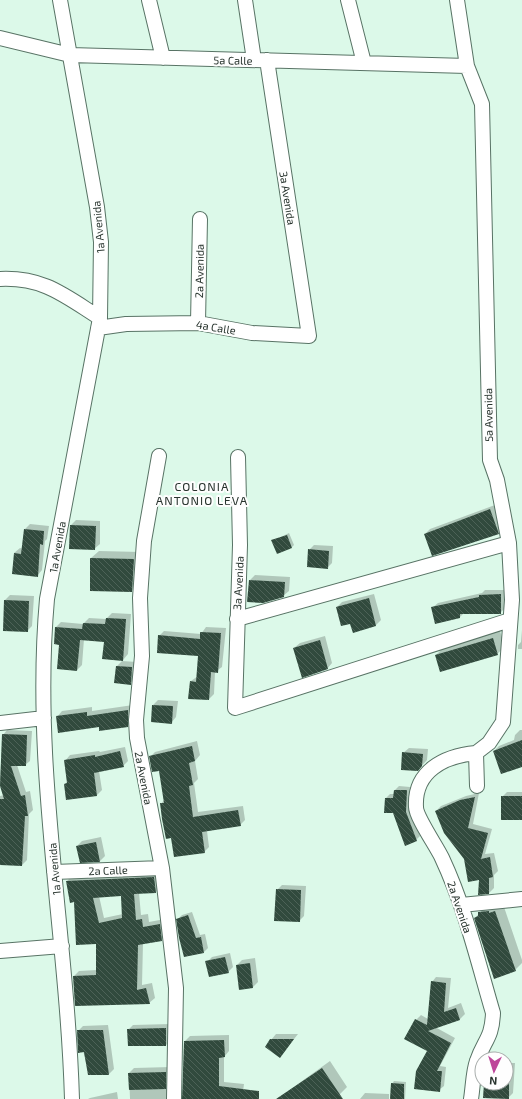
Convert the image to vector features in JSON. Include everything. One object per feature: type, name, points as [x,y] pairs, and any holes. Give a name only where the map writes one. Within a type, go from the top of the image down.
[{"type":"street","name":"1a Avenida","points":[[60,0],[97,207],[101,242],[99,323],[48,599],[44,718],[54,872],[62,946],[72,1099]]},
{"type":"street","points":[[149,0],[163,58]]},
{"type":"street","name":"3a Avenida","points":[[245,0],[260,60],[309,336]]},
{"type":"street","points":[[348,0],[364,63]]},
{"type":"street","name":"5a Avenida","points":[[457,0],[467,66],[482,104],[490,460],[497,480],[509,543],[512,594],[507,688],[503,722],[489,743],[476,753]]},
{"type":"street","name":"5a Calle","points":[[0,38],[70,55],[467,66]]},
{"type":"street","name":"2a Avenida","points":[[198,323],[200,218]]},
{"type":"street","points":[[0,279],[34,280],[54,288],[99,323]]},
{"type":"street","name":"4a Calle","points":[[99,323],[198,323],[252,333],[309,336]]},
{"type":"street","name":"2a Avenida","points":[[159,456],[144,541],[140,598],[141,678],[136,720],[137,738],[162,868],[176,988],[174,1099]]},
{"type":"street","name":"3a Avenida","points":[[238,457],[240,545],[234,708],[510,620]]},
{"type":"street","points":[[237,619],[509,543]]},
{"type":"street","points":[[0,723],[44,718]]},
{"type":"street","points":[[476,753],[477,786]]},
{"type":"street","name":"2a Avenida","points":[[471,1099],[476,1061],[490,1037],[493,1027],[493,1013],[461,905],[442,858],[416,808],[417,791],[422,778],[434,766],[461,754],[476,753]]},
{"type":"street","name":"2a Calle","points":[[54,872],[162,868]]},
{"type":"street","points":[[461,905],[522,899]]},
{"type":"street","points":[[0,951],[62,946]]},
{"type":"building","points":[[490,509],[499,534],[432,556],[424,534]]},
{"type":"building","points":[[70,525],[96,526],[95,550],[69,549]]},
{"type":"building","points":[[24,529],[44,531],[43,545],[40,544],[38,577],[12,574],[14,553],[21,554]]},
{"type":"building","points":[[287,535],[292,548],[277,554],[271,540]]},
{"type":"building","points":[[308,549],[329,551],[328,569],[307,567]]},
{"type":"building","points":[[90,558],[134,559],[132,592],[90,591]]},
{"type":"building","points":[[249,580],[285,582],[284,597],[263,603],[247,602]]},
{"type":"building","points":[[501,594],[501,614],[460,614],[460,618],[435,624],[431,607],[479,597],[479,595]]},
{"type":"building","points":[[369,598],[376,626],[353,633],[350,624],[341,626],[336,607]]},
{"type":"building","points":[[4,600],[29,601],[28,632],[3,631]]},
{"type":"building","points":[[106,618],[126,619],[123,661],[102,659],[104,642],[80,640],[77,671],[57,669],[59,645],[54,644],[55,627],[82,629],[83,623],[105,624]]},
{"type":"building","points":[[200,632],[221,633],[218,673],[211,672],[209,700],[188,699],[190,681],[196,682],[198,656],[157,653],[158,635],[200,639]]},
{"type":"building","points":[[493,638],[498,655],[440,672],[435,655]]},
{"type":"building","points":[[320,640],[328,669],[302,678],[293,648]]},
{"type":"building","points":[[116,666],[132,667],[131,685],[114,683]]},
{"type":"building","points":[[152,705],[173,706],[172,724],[151,722]]},
{"type":"building","points":[[128,710],[128,727],[99,731],[99,727],[58,733],[56,716],[87,712],[87,716]]},
{"type":"building","points":[[2,734],[27,735],[26,766],[11,766],[21,796],[25,795],[28,816],[25,816],[22,866],[0,865],[0,799],[4,799],[0,786]]},
{"type":"building","points":[[522,740],[522,767],[501,774],[493,751]]},
{"type":"building","points":[[192,746],[195,761],[189,763],[193,785],[189,786],[193,817],[238,810],[241,826],[202,832],[205,853],[174,857],[171,838],[166,839],[162,819],[160,803],[164,803],[159,771],[152,772],[149,756]]},
{"type":"building","points":[[120,751],[124,767],[94,773],[97,796],[66,800],[64,784],[67,783],[64,760],[95,755],[95,757]]},
{"type":"building","points":[[402,752],[423,754],[422,766],[418,771],[401,770]]},
{"type":"building","points":[[394,790],[407,790],[406,812],[417,841],[405,846],[393,813],[384,813],[385,798],[393,798]]},
{"type":"building","points":[[501,796],[522,796],[522,820],[501,820]]},
{"type":"building","points":[[475,797],[468,828],[488,833],[481,859],[490,857],[493,877],[489,878],[489,894],[478,895],[479,880],[468,882],[464,859],[444,833],[435,811],[460,800]]},
{"type":"building","points":[[96,842],[100,862],[80,863],[76,846]]},
{"type":"building","points":[[154,877],[156,893],[134,894],[136,920],[142,919],[143,927],[160,924],[162,941],[138,945],[137,990],[146,988],[150,1004],[75,1006],[73,976],[96,975],[96,944],[76,945],[74,902],[70,903],[66,881]],"holes":[[[121,896],[122,918],[99,923],[93,898]]]},
{"type":"building","points":[[276,889],[301,890],[300,922],[274,921]]},
{"type":"building","points":[[489,911],[489,913],[495,911],[516,971],[494,979],[474,918],[478,916],[478,912]]},
{"type":"building","points":[[188,915],[196,938],[201,937],[204,953],[184,957],[176,919]]},
{"type":"building","points":[[225,957],[229,973],[209,977],[205,961]]},
{"type":"building","points":[[250,963],[253,988],[239,990],[236,965]]},
{"type":"building","points":[[431,981],[446,983],[444,1012],[456,1008],[460,1020],[428,1031],[451,1043],[437,1071],[442,1071],[440,1092],[414,1089],[416,1071],[427,1051],[404,1039],[415,1019],[427,1025]]},
{"type":"building","points":[[166,1028],[166,1046],[128,1046],[127,1029]]},
{"type":"building","points":[[77,1030],[103,1030],[109,1075],[88,1075],[84,1052],[78,1053]]},
{"type":"building","points":[[270,1039],[294,1039],[280,1058],[265,1047]]},
{"type":"building","points":[[224,1040],[225,1057],[219,1058],[219,1086],[259,1091],[259,1099],[182,1099],[184,1041]]},
{"type":"building","points":[[322,1068],[343,1099],[276,1099]]},
{"type":"building","points":[[166,1072],[166,1089],[129,1090],[128,1073]]},
{"type":"building","points":[[391,1083],[404,1084],[404,1099],[390,1099]]},
{"type":"building","points":[[483,1091],[509,1091],[509,1099],[483,1098]]},
{"type":"district","name":"COLONIA ANTONIO LEVA","points":[[202,493]]}]
